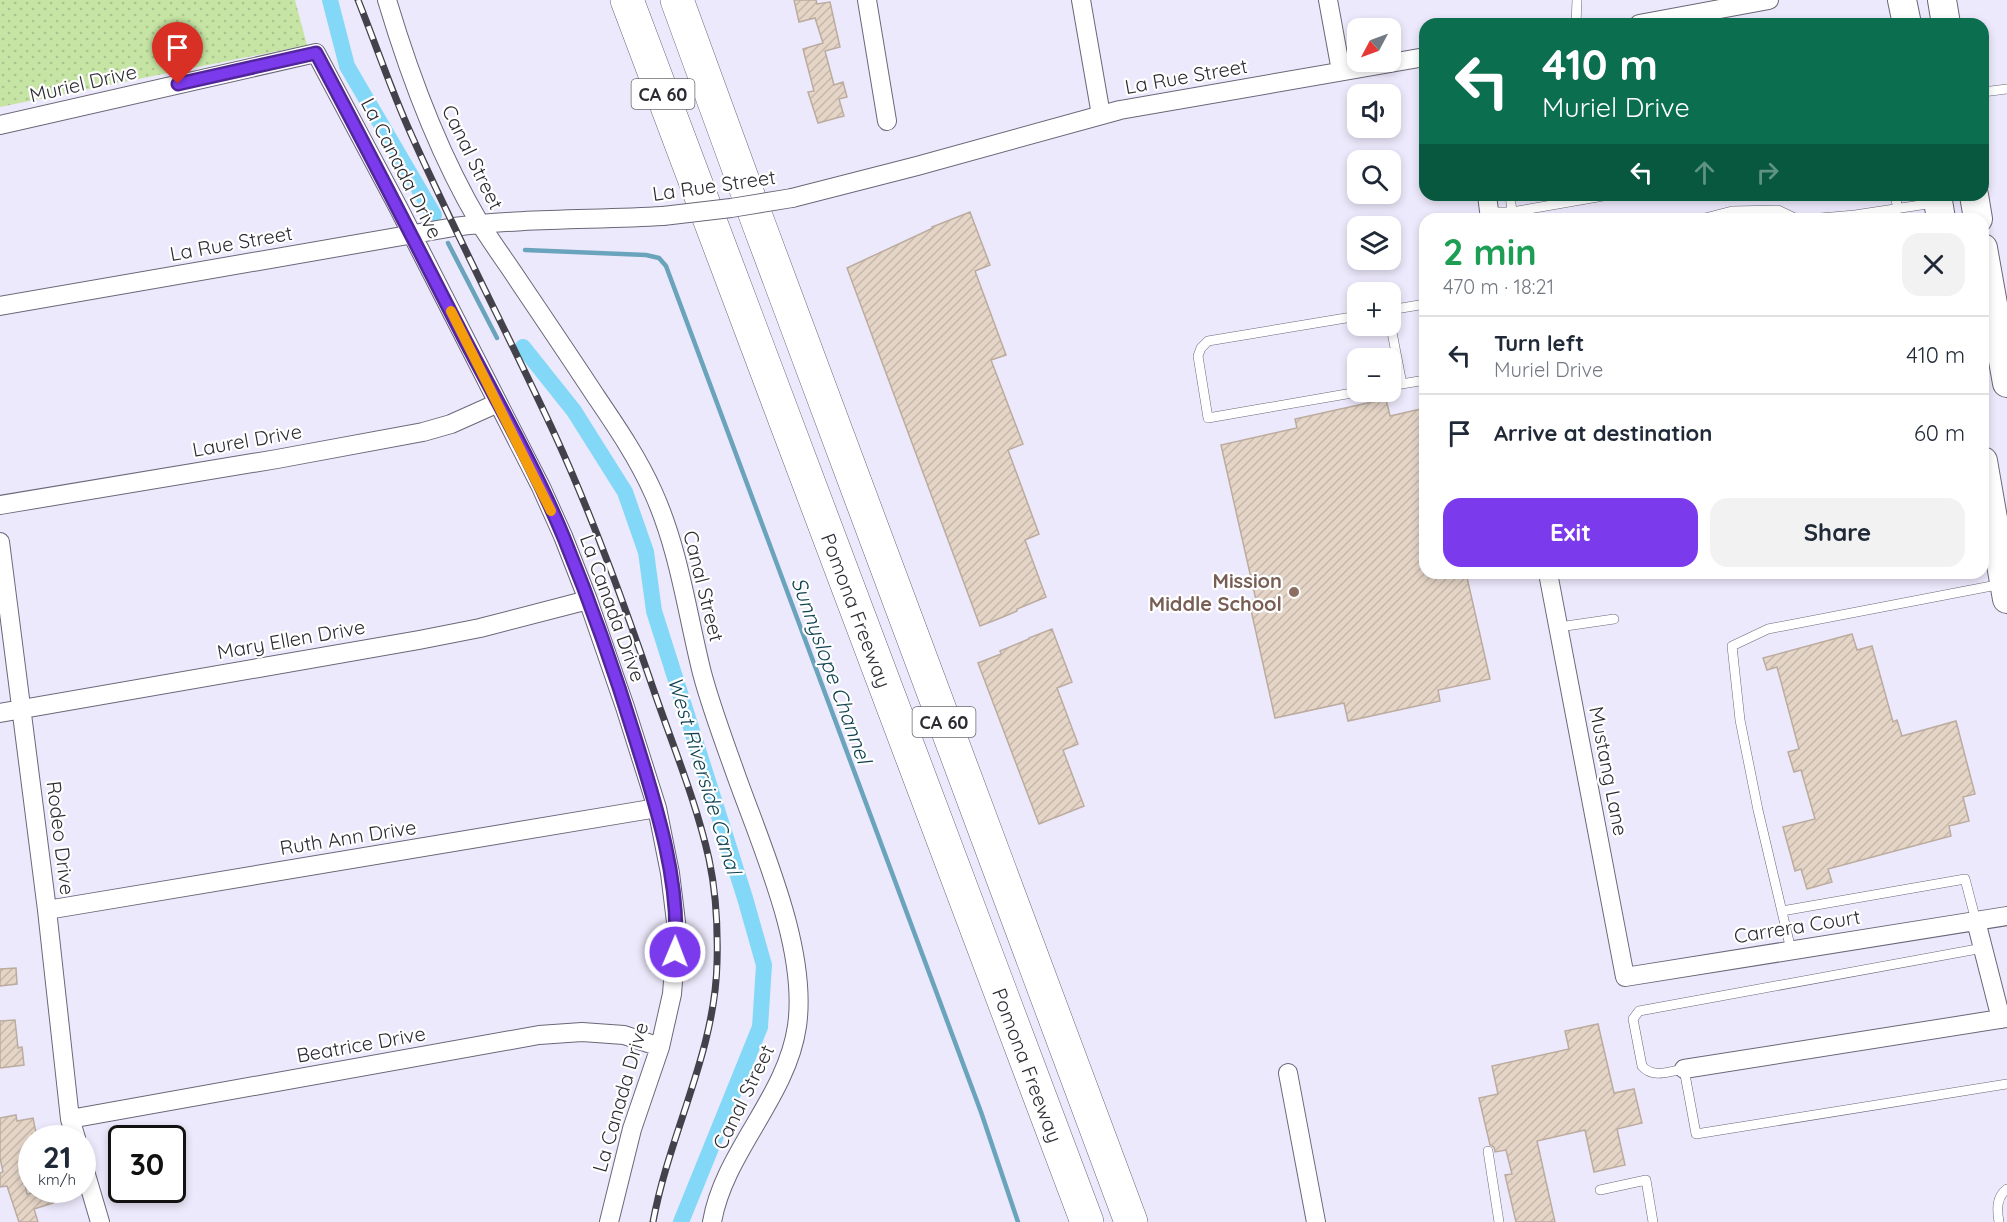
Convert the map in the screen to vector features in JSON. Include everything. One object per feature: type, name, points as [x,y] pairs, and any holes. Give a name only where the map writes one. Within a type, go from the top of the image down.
[{"type":"highway","name":"Pomona Freeway","points":[[627,0],[1087,1222]]},
{"type":"highway","name":"CA 60","points":[[677,0],[1131,1222]]},
{"type":"main road","points":[[1902,0],[1906,18]]},
{"type":"main road","points":[[1942,0],[1945,18]]},
{"type":"main road","points":[[1989,266],[2007,383]]},
{"type":"main road","points":[[1989,495],[2006,591]]},
{"type":"street","name":"Canal Street","points":[[387,0],[408,70],[451,171],[480,223],[609,415],[654,493],[673,548],[703,675],[785,914],[795,960],[798,1005],[797,1027],[792,1049],[775,1090],[723,1186],[712,1222]]},
{"type":"street","points":[[867,0],[887,121]]},
{"type":"street","points":[[1081,0],[1101,115]]},
{"type":"street","points":[[1328,0],[1341,71]]},
{"type":"street","points":[[1672,18],[1769,0]]},
{"type":"street","name":"Muriel Drive","points":[[0,124],[316,53]]},
{"type":"street","name":"La Canada Drive","points":[[316,53],[411,234],[554,517],[588,600],[626,707],[657,808],[670,873],[677,930],[672,994],[660,1047],[632,1129],[609,1222]]},
{"type":"street","name":"La Rue Street","points":[[0,306],[480,223],[663,216],[792,198],[1101,115],[1419,58]]},
{"type":"street","name":"Laurel Drive","points":[[0,505],[423,432],[451,424],[498,404]]},
{"type":"street","name":"Rodeo Drive","points":[[0,542],[72,1125]]},
{"type":"street","name":"Mustang Lane","points":[[1549,579],[1625,977]]},
{"type":"street","name":"Mary Ellen Drive","points":[[0,713],[429,638],[588,600]]},
{"type":"street","name":"Ruth Ann Drive","points":[[47,910],[657,808]]},
{"type":"street","name":"Carrera Court","points":[[1625,977],[2007,916]]},
{"type":"street","points":[[1684,1069],[2004,1019],[1976,921]]},
{"type":"street","name":"Beatrice Drive","points":[[70,1119],[539,1035],[582,1032],[624,1035],[660,1047]]},
{"type":"street","points":[[1288,1073],[1316,1222]]},
{"type":"street","points":[[94,1203],[100,1222]]},
{"type":"lane","points":[[1576,18],[1577,0]]},
{"type":"lane","points":[[1989,91],[2007,88]]},
{"type":"lane","points":[[1528,213],[1582,201]]},
{"type":"lane","points":[[1896,201],[1898,209]]},
{"type":"lane","points":[[1862,213],[1939,206]]},
{"type":"lane","points":[[1489,209],[1504,213]]},
{"type":"lane","points":[[1724,213],[1778,210],[1784,213]]},
{"type":"lane","points":[[1401,308],[1419,305]]},
{"type":"lane","points":[[1347,318],[1209,341],[1201,348],[1198,356],[1208,418],[1347,394]]},
{"type":"lane","points":[[1393,336],[1402,384],[1419,381]]},
{"type":"lane","points":[[1791,950],[1740,720],[1732,646],[1768,629],[2006,591]]},
{"type":"lane","points":[[1559,627],[1614,619]]},
{"type":"lane","points":[[1782,911],[1965,879],[1976,921]]},
{"type":"lane","points":[[1983,948],[1639,1011],[1633,1019],[1642,1066],[1647,1072],[1652,1074],[1684,1069],[1696,1134],[2007,1084]]},
{"type":"lane","points":[[1488,1151],[1499,1222]]},
{"type":"lane","points":[[1600,1190],[1646,1180],[1653,1222]]},
{"type":"lane","points":[[1999,1222],[1997,1209],[2000,1197],[2007,1189]]},
{"type":"green space","points":[[0,0],[295,0],[307,45],[0,107]]},
{"type":"building","points":[[794,0],[816,0],[817,4],[830,2],[840,47],[825,51],[834,85],[843,82],[847,97],[839,99],[844,116],[818,123],[808,92],[814,91],[803,49],[823,43],[815,18],[799,22]]},
{"type":"building","points":[[970,212],[990,265],[975,271],[1006,355],[991,360],[1023,444],[1008,450],[1039,534],[1025,540],[1046,597],[980,626],[847,268],[932,227]]},
{"type":"building","points":[[1372,402],[1387,402],[1390,416],[1419,409],[1419,579],[1467,579],[1490,679],[1438,690],[1440,701],[1348,721],[1344,703],[1275,718],[1249,601],[1256,600],[1221,445],[1297,428],[1295,419]]},
{"type":"building","points":[[1052,629],[1072,682],[1057,688],[1078,744],[1063,750],[1084,806],[1039,824],[978,663]]},
{"type":"building","points":[[1852,634],[1857,650],[1872,646],[1893,722],[1897,720],[1902,736],[1956,721],[1975,794],[1963,797],[1969,821],[1949,826],[1951,836],[1828,869],[1832,882],[1807,889],[1801,869],[1795,871],[1783,827],[1815,819],[1801,770],[1794,772],[1788,752],[1799,749],[1777,667],[1767,670],[1763,658]]},
{"type":"building","points":[[16,968],[17,984],[0,986],[0,969]]},
{"type":"building","points":[[15,1020],[18,1048],[22,1047],[24,1065],[0,1068],[0,1021]]},
{"type":"building","points":[[1598,1024],[1614,1093],[1634,1089],[1642,1123],[1617,1129],[1625,1165],[1594,1172],[1585,1130],[1537,1141],[1555,1222],[1516,1222],[1505,1175],[1512,1174],[1506,1150],[1495,1152],[1494,1147],[1490,1145],[1479,1098],[1498,1094],[1492,1066],[1569,1049],[1565,1031]]},
{"type":"building","points":[[16,1115],[17,1121],[33,1118],[34,1125],[18,1125],[18,1203],[53,1203],[34,1209],[38,1222],[19,1222],[7,1186],[0,1187],[0,1173],[3,1172],[0,1158],[0,1118]]},
{"type":"waterway","name":"West Riverside Canal","points":[[330,0],[347,66],[434,215]]},
{"type":"waterway","name":"West Riverside Canal","points":[[448,243],[497,338]]},
{"type":"waterway","name":"Sunnyslope Channel","points":[[525,250],[646,255],[659,258],[666,266],[981,1112],[1018,1222]]},
{"type":"waterway","name":"West Riverside Canal","points":[[523,347],[574,411],[625,492],[646,552],[654,611],[764,965],[760,1027],[681,1222]]},
{"type":"railway","points":[[358,0],[411,134],[555,435],[582,498],[620,594],[684,774],[709,859],[717,923],[714,996],[700,1061],[669,1157],[653,1222]]},
{"type":"slow traffic","points":[[451,311],[551,511]]},
{"type":"place","name":"Mission Middle School","points":[[1294,592]]},
{"type":"route","points":[[178,84],[316,53],[398,207],[541,488],[563,536],[626,707],[657,808],[670,873],[677,930],[675,952]]}]
